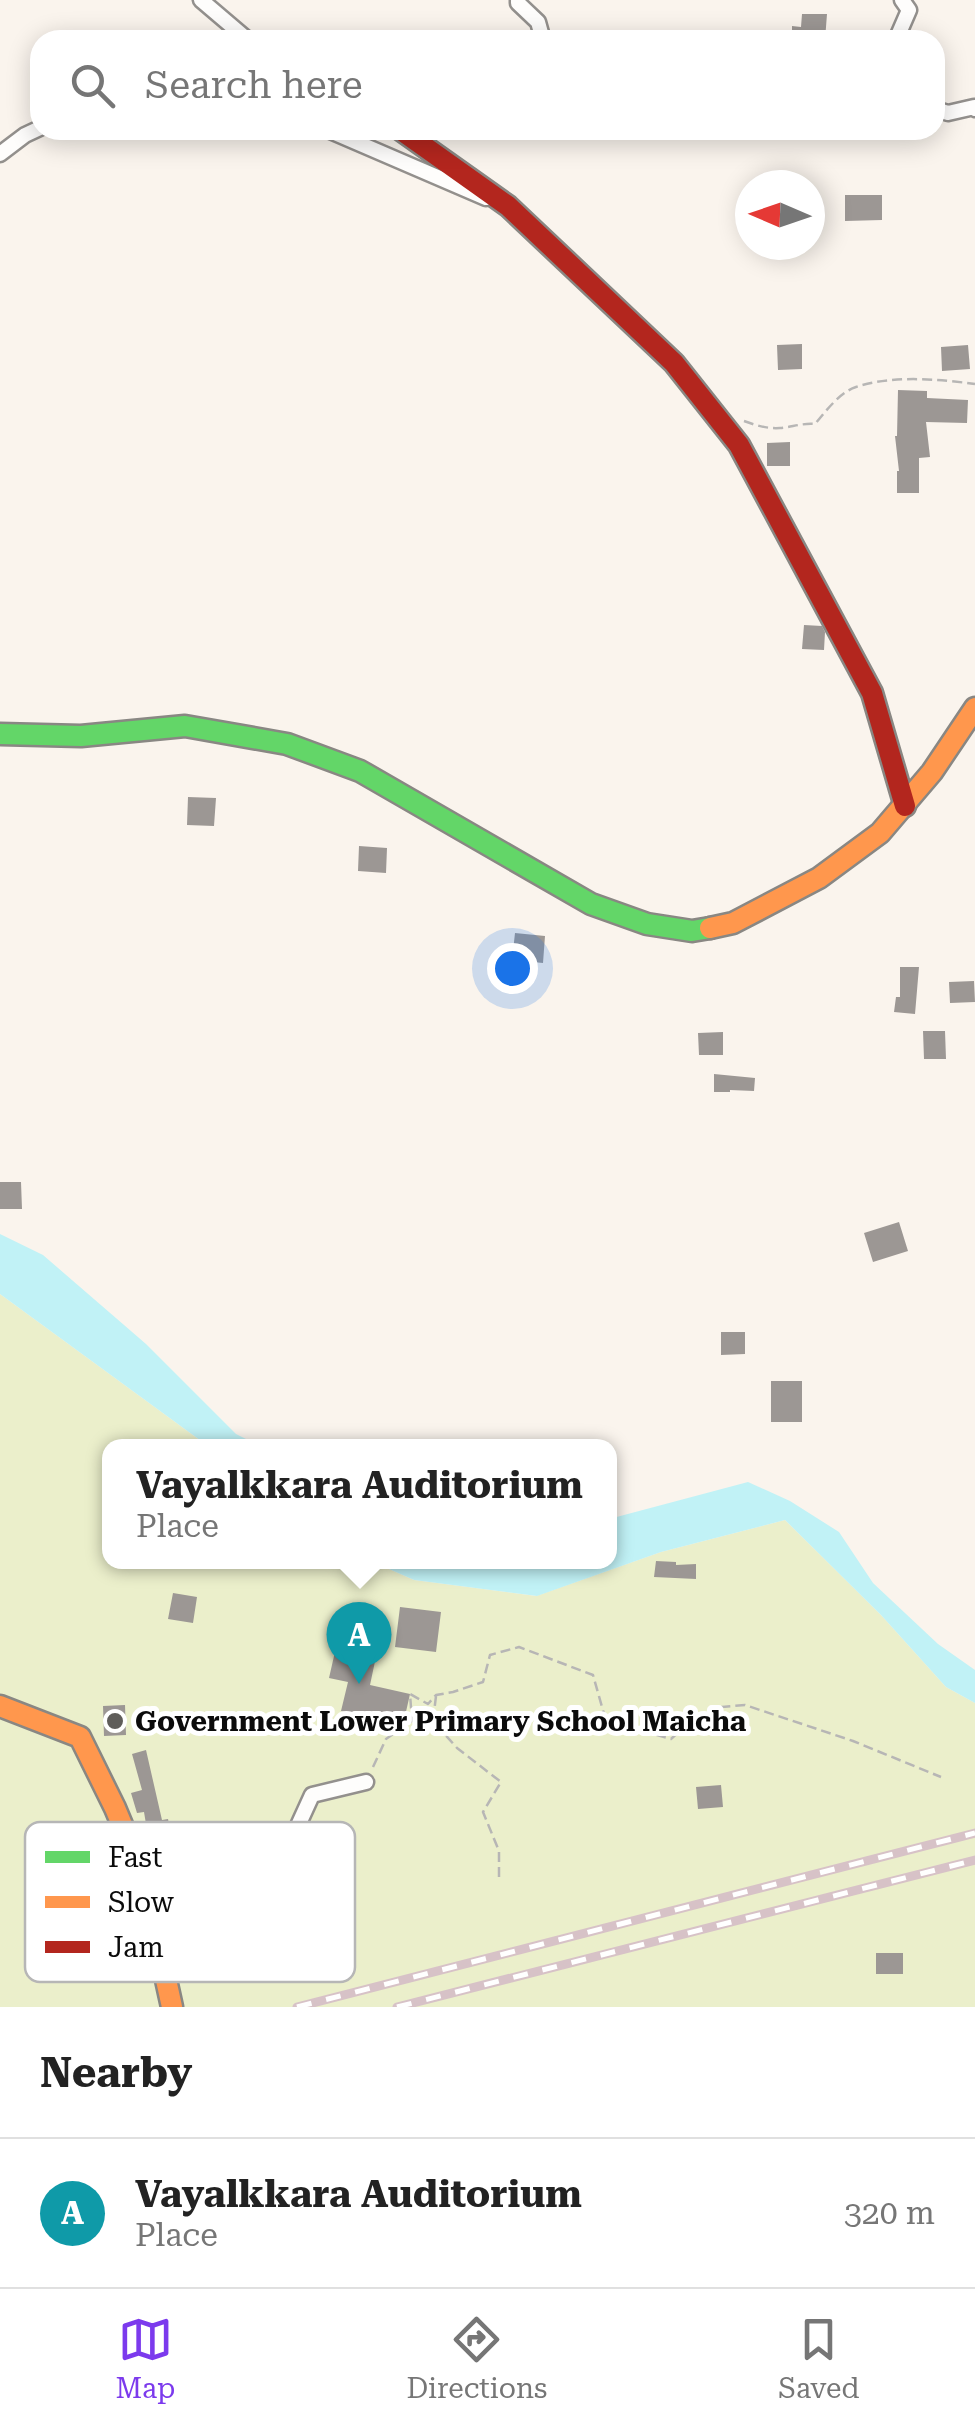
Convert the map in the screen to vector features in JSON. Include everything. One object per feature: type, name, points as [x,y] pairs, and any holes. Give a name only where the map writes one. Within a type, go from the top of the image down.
[{"type":"main road","points":[[416,140],[510,208],[674,363],[738,445],[872,692],[904,806]]},
{"type":"main road","points":[[0,734],[81,736],[185,726],[286,744],[360,771],[592,904],[647,924],[692,931],[733,923],[819,878],[880,832],[971,720]]},
{"type":"main road","points":[[0,1706],[80,1737],[121,1822]]},
{"type":"main road","points":[[167,1982],[172,2007]]},
{"type":"street","points":[[201,0],[236,30]]},
{"type":"street","points":[[518,0],[540,30]]},
{"type":"street","points":[[900,30],[909,10],[902,0]]},
{"type":"street","points":[[945,112],[974,107],[975,110]]},
{"type":"street","points":[[0,154],[30,133]]},
{"type":"street","points":[[351,140],[510,208]]},
{"type":"street","points":[[300,1822],[312,1795],[366,1782]]},
{"type":"path","points":[[719,420],[731,418],[780,428],[816,424],[853,387],[899,380],[975,384]]},
{"type":"path","points":[[366,1782],[386,1740],[412,1721],[410,1694],[428,1704],[436,1695],[483,1682],[490,1655],[519,1647],[593,1675],[604,1714],[642,1731],[671,1739],[694,1718],[722,1707],[745,1705],[852,1741],[941,1778]]},
{"type":"path","points":[[436,1695],[433,1721],[457,1748],[501,1782],[483,1812],[499,1851],[499,1880]]},
{"type":"green space","points":[[0,1294],[198,1439],[102,1439],[102,1569],[389,1569],[414,1580],[536,1596],[661,1552],[785,1520],[881,1615],[946,1687],[975,1703],[975,2007],[0,2007]]},
{"type":"water","points":[[0,1234],[43,1255],[146,1344],[236,1434],[246,1439],[198,1439],[0,1294]]},
{"type":"water","points":[[748,1482],[790,1501],[839,1532],[873,1583],[938,1644],[975,1670],[975,1703],[946,1687],[881,1615],[785,1520],[661,1552],[617,1568],[617,1517]]},
{"type":"water","points":[[389,1569],[613,1569],[537,1596],[414,1580]]},
{"type":"building","points":[[802,14],[827,14],[826,30],[792,30],[792,26],[801,27]]},
{"type":"building","points":[[845,195],[882,195],[882,220],[845,221]]},
{"type":"building","points":[[802,344],[802,369],[778,370],[777,345]]},
{"type":"building","points":[[968,345],[970,369],[942,371],[941,347]]},
{"type":"building","points":[[898,390],[927,391],[927,398],[968,400],[967,423],[926,422],[930,457],[919,458],[919,493],[897,493]]},
{"type":"building","points":[[790,442],[790,466],[767,466],[767,443]]},
{"type":"building","points":[[804,625],[822,626],[824,650],[802,649]]},
{"type":"building","points":[[188,797],[216,798],[214,826],[187,825]]},
{"type":"building","points":[[359,846],[387,848],[386,873],[358,871]]},
{"type":"building","points":[[515,933],[545,936],[543,963],[512,960]]},
{"type":"building","points":[[900,967],[919,967],[915,1014],[894,1012],[896,997],[900,997]]},
{"type":"building","points":[[974,981],[975,1002],[950,1003],[949,982]]},
{"type":"building","points":[[923,1031],[945,1031],[946,1059],[924,1059]]},
{"type":"building","points":[[723,1032],[723,1055],[699,1055],[698,1033]]},
{"type":"building","points":[[714,1074],[755,1078],[754,1091],[714,1092]]},
{"type":"building","points":[[0,1182],[21,1182],[22,1209],[0,1209]]},
{"type":"building","points":[[899,1222],[908,1251],[873,1262],[864,1233]]},
{"type":"building","points":[[721,1332],[745,1332],[745,1354],[721,1355]]},
{"type":"building","points":[[771,1381],[802,1381],[802,1422],[771,1422]]},
{"type":"building","points":[[656,1561],[696,1564],[696,1579],[654,1577]]},
{"type":"building","points":[[173,1593],[197,1597],[193,1623],[168,1619]]},
{"type":"building","points":[[400,1607],[441,1612],[436,1652],[395,1647]]},
{"type":"building","points":[[337,1643],[377,1652],[370,1685],[410,1694],[403,1725],[341,1711],[348,1682],[329,1678]]},
{"type":"building","name":"Government Lower Primary School Maicha","points":[[125,1705],[126,1735],[104,1736],[103,1706]]},
{"type":"building","points":[[146,1750],[162,1820],[169,1822],[146,1822],[144,1812],[137,1813],[131,1793],[142,1790],[132,1754]]},
{"type":"building","points":[[721,1785],[723,1807],[698,1809],[696,1787]]},
{"type":"building","points":[[876,1953],[903,1953],[903,1974],[876,1974]]},
{"type":"railway","points":[[297,2007],[975,1833]]},
{"type":"railway","points":[[397,2007],[975,1860]]},
{"type":"traffic: fast","points":[[0,734],[81,736],[185,726],[287,744],[360,771],[591,904],[647,924],[692,931],[710,928]]},
{"type":"traffic: slow","points":[[710,928],[733,923],[819,878],[880,833],[932,772],[975,708]]},
{"type":"traffic: slow","points":[[0,1706],[80,1737],[121,1822]]},
{"type":"traffic: slow","points":[[167,1982],[172,2007]]},
{"type":"traffic: jam","points":[[415,140],[508,206],[674,363],[739,445],[872,693],[905,806]]},
{"type":"place","name":"Vayalkkara Auditorium","points":[[359,1684]]},
{"type":"place","name":"Government Lower Primary School Maicha","points":[[115,1721]]}]
